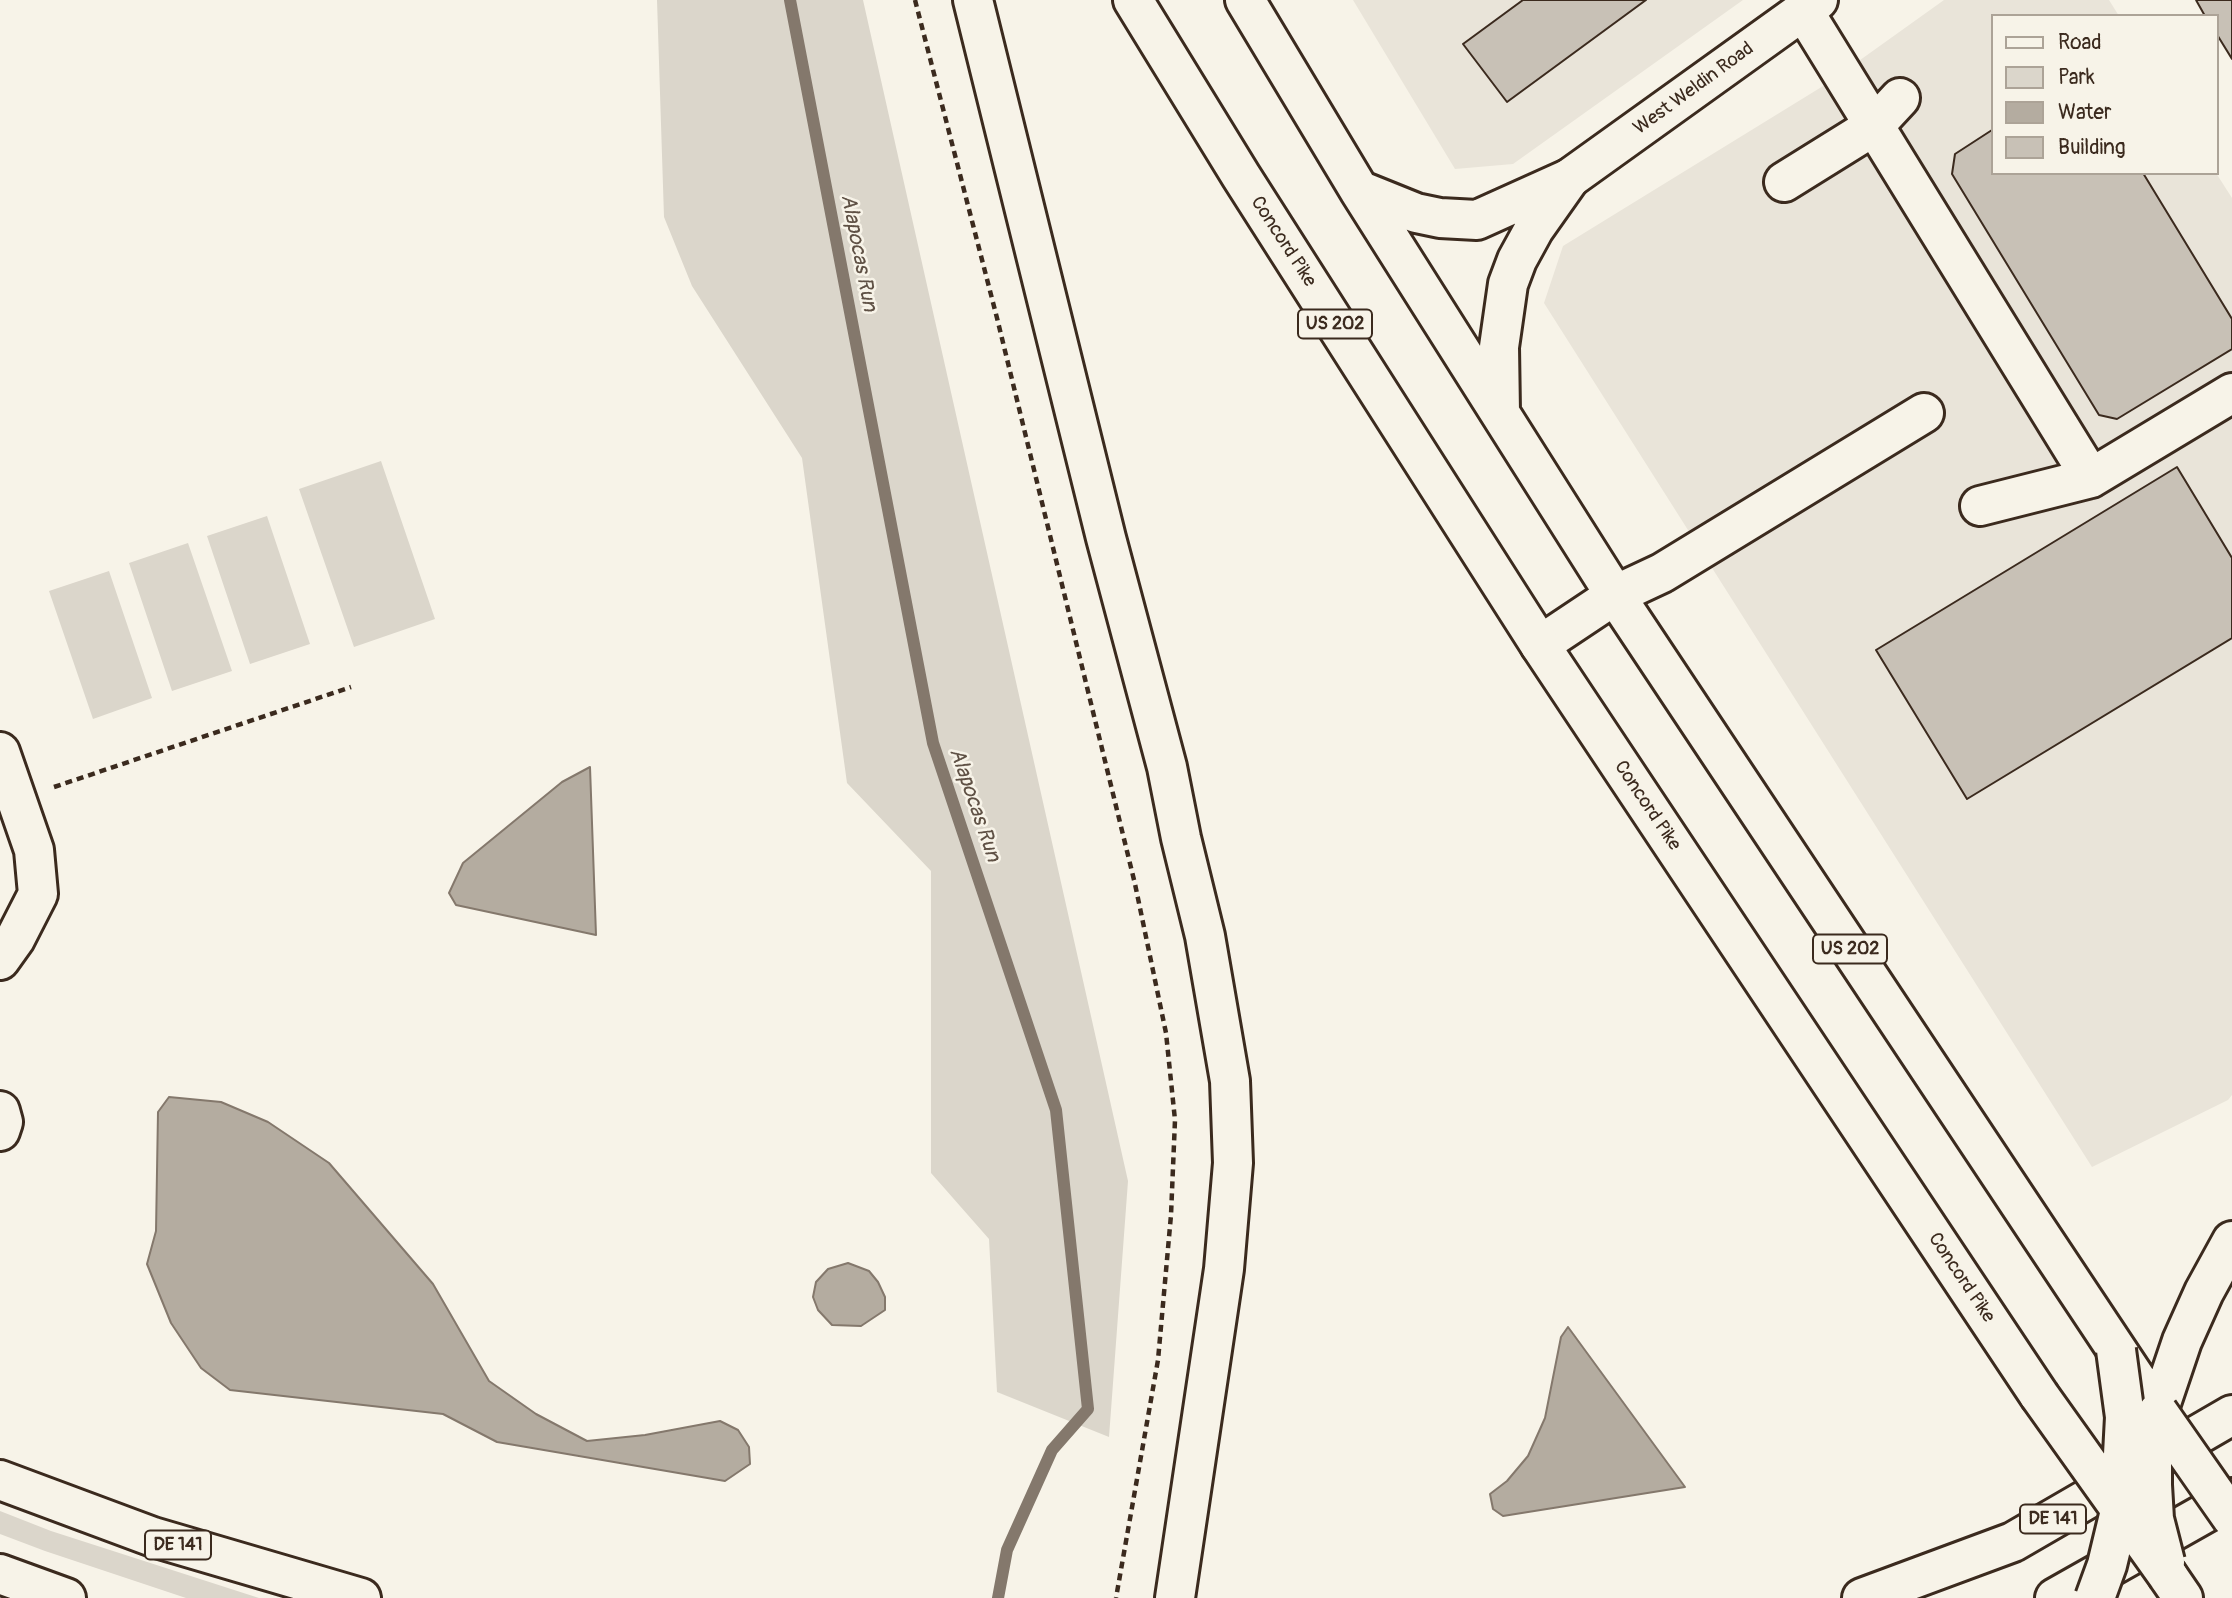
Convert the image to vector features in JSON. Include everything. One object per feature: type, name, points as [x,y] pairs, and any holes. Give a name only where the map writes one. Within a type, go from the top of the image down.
[{"type":"main road","points":[[973,0],[1106,538],[1167,766],[1205,936],[1230,1080],[1233,1163],[1224,1269],[1175,1598]]},
{"type":"main road","name":"Concord Pike","points":[[1133,0],[1248,188],[1540,645],[2039,1395],[2176,1587]]},
{"type":"main road","name":"US 202","points":[[1245,0],[1359,190],[1615,595],[2116,1350],[2232,1518]]},
{"type":"main road","points":[[1811,5],[1874,126],[2091,478]]},
{"type":"main road","name":"West Weldin Road","points":[[1570,178],[1811,5]]},
{"type":"main road","points":[[1784,182],[1874,126],[1900,98]]},
{"type":"main road","points":[[1359,190],[1416,213],[1440,218],[1477,220],[1570,178]]},
{"type":"main road","points":[[1500,412],[1499,347],[1508,284],[1517,260],[1534,229],[1570,178]]},
{"type":"main road","points":[[1980,506],[2091,478],[2232,393]]},
{"type":"main road","points":[[1540,645],[1615,595],[1662,573],[1924,413]]},
{"type":"main road","points":[[0,752],[34,850],[38,894],[15,939],[0,960]]},
{"type":"main road","points":[[0,1111],[3,1122],[0,1131]]},
{"type":"main road","points":[[2176,1587],[2154,1519],[2152,1457],[2158,1412],[2182,1341],[2204,1292],[2232,1241]]},
{"type":"main road","points":[[2095,1598],[2107,1565],[2120,1511],[2125,1418],[2116,1350]]},
{"type":"main road","name":"DE 141","points":[[1863,1598],[2013,1542],[2232,1415]]},
{"type":"main road","name":"DE 141","points":[[0,1480],[153,1537],[360,1598]]},
{"type":"main road","points":[[2055,1598],[2232,1498]]},
{"type":"main road","points":[[0,1574],[66,1598]]},
{"type":"path","points":[[915,0],[997,318],[1128,857],[1166,1032],[1175,1121],[1171,1214],[1161,1334],[1116,1598]]},
{"type":"path","points":[[54,787],[351,687]]},
{"type":"shaded area","points":[[1353,0],[1743,0],[1513,164],[1455,169]]},
{"type":"shaded area","points":[[1944,0],[2109,0],[2118,14],[1990,14],[1990,175],[2217,175],[2232,198],[2232,1095],[2228,1100],[2092,1167],[1544,303],[1563,246],[1828,83]]},
{"type":"green space","points":[[657,0],[863,0],[1128,1181],[1109,1437],[997,1392],[989,1239],[931,1173],[931,871],[847,783],[802,458],[692,286],[664,217]]},
{"type":"green space","points":[[381,461],[435,619],[354,647],[299,489]]},
{"type":"green space","points":[[267,516],[310,644],[250,664],[207,536]]},
{"type":"green space","points":[[188,543],[232,671],[172,691],[129,563]]},
{"type":"green space","points":[[109,571],[152,698],[93,719],[49,591]]},
{"type":"green space","points":[[0,1511],[51,1531],[259,1598],[186,1598],[45,1551],[0,1534]]},
{"type":"water","points":[[590,767],[596,935],[456,905],[449,893],[463,863],[562,782]]},
{"type":"water","points":[[169,1097],[221,1102],[268,1122],[329,1163],[433,1284],[489,1381],[536,1414],[587,1441],[645,1435],[720,1421],[738,1430],[749,1447],[750,1464],[725,1481],[497,1442],[443,1414],[230,1390],[201,1368],[171,1323],[147,1264],[156,1231],[158,1112]]},
{"type":"water","points":[[848,1263],[869,1271],[885,1297],[885,1310],[861,1326],[832,1325],[818,1310],[813,1297],[816,1282],[828,1269]]},
{"type":"water","points":[[1568,1327],[1685,1487],[1503,1516],[1493,1509],[1490,1494],[1507,1481],[1528,1456],[1545,1418],[1561,1337]]},
{"type":"building","points":[[1523,0],[1646,0],[1507,102],[1463,44]]},
{"type":"building","points":[[2196,0],[2232,0],[2232,59],[2218,36],[2218,14],[2204,14]]},
{"type":"building","points":[[1990,131],[1990,175],[2144,175],[2232,319],[2232,349],[2117,419],[2099,415],[1952,174],[1955,154]]},
{"type":"building","points":[[2177,467],[2232,558],[2232,638],[1967,799],[1876,650]]},
{"type":"waterway","name":"Alapocas Run","points":[[790,0],[933,743],[1056,1110],[1088,1409],[1052,1450],[1007,1550],[998,1598]]}]
